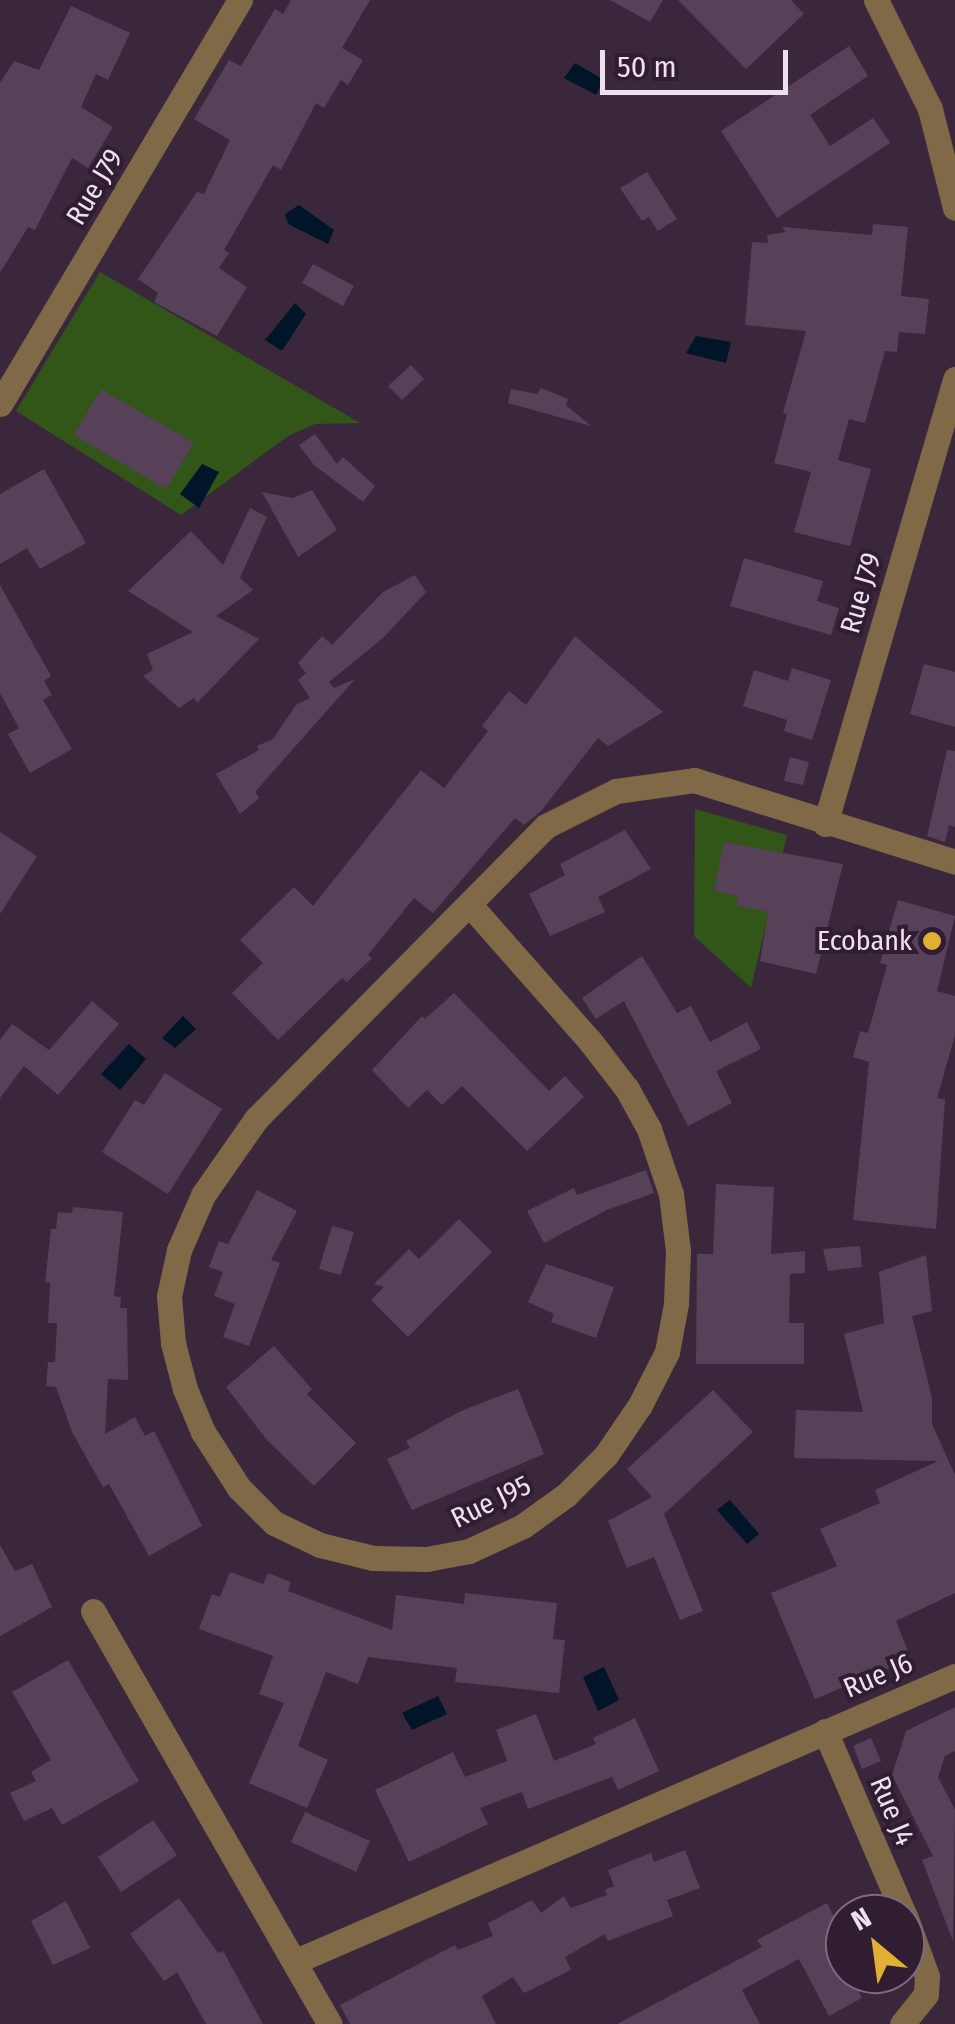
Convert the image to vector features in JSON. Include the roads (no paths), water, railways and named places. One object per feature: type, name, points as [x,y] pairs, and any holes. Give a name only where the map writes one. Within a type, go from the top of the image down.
[{"type":"street","name":"Rue J79","points":[[0,404],[240,0]]},
{"type":"street","points":[[876,0],[930,109],[955,208]]},
{"type":"street","name":"Rue J79","points":[[825,824],[955,378]]},
{"type":"street","name":"Rue J95","points":[[470,905],[590,1041],[627,1089],[649,1129],[671,1194],[678,1252],[676,1304],[667,1352],[640,1405],[606,1455],[566,1495],[523,1526],[469,1551],[427,1559],[372,1558],[320,1546],[274,1523],[239,1488],[204,1432],[185,1388],[173,1343],[169,1296],[180,1250],[203,1195],[256,1118],[546,826],[616,791],[694,780],[955,862]]},
{"type":"street","points":[[93,1612],[330,2024]]},
{"type":"street","name":"Rue J6","points":[[296,1962],[955,1676]]},
{"type":"street","name":"Rue J4","points":[[825,1731],[895,1894]]},
{"type":"street","name":"Rue J4","points":[[902,2024],[926,1994],[925,1971]]},
{"type":"water","points":[[575,63],[604,80],[596,95],[564,78]]},
{"type":"water","points":[[299,205],[334,230],[328,244],[288,224],[285,214]]},
{"type":"water","points":[[295,303],[306,314],[282,351],[265,340]]},
{"type":"water","points":[[696,336],[731,342],[726,363],[686,353]]},
{"type":"water","points":[[202,464],[219,472],[199,508],[180,494]]},
{"type":"water","points":[[183,1016],[196,1029],[175,1048],[162,1038]]},
{"type":"water","points":[[129,1044],[146,1059],[120,1090],[101,1074]]},
{"type":"water","points":[[730,1500],[759,1534],[747,1544],[717,1510]]},
{"type":"water","points":[[604,1667],[619,1700],[598,1711],[583,1677]]},
{"type":"water","points":[[438,1696],[447,1714],[412,1730],[402,1713]]},
{"type":"place","name":"Ecobank","points":[[932,941]]}]
